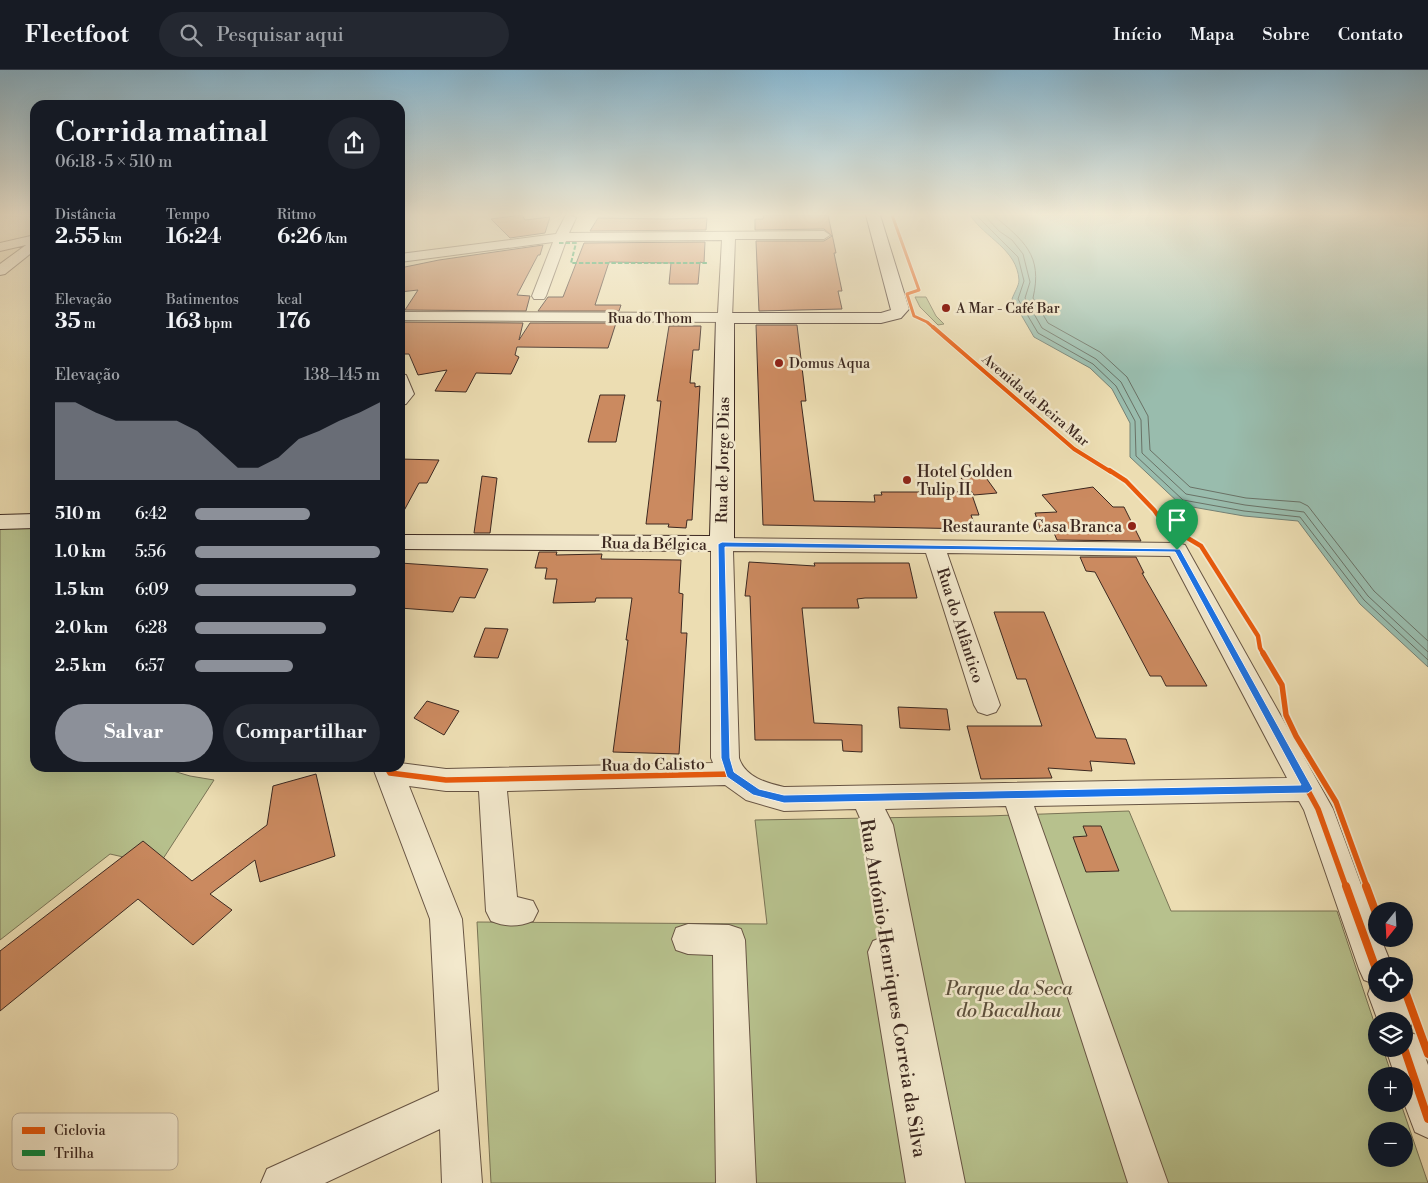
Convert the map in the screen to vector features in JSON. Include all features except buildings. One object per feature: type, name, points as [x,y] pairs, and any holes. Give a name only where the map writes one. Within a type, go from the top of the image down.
[{"type":"main road","name":"Rua do Thom","points":[[725,318],[892,317],[899,313],[901,309],[889,267]]},
{"type":"main road","name":"Rua de Jorge Dias","points":[[722,544],[725,318]]},
{"type":"main road","points":[[0,522],[30,521]]},
{"type":"main road","name":"Rua da Bélgica","points":[[405,542],[722,544]]},
{"type":"street","points":[[539,296],[550,267]]},
{"type":"street","name":"Rua de Jorge Dias","points":[[725,318],[727,267]]},
{"type":"street","name":"Rua do Thom","points":[[405,316],[725,318]]},
{"type":"street","name":"Rua de Jorge Dias","points":[[722,544],[725,758],[730,774]]},
{"type":"street","name":"Rua da Bélgica","points":[[722,544],[1177,550],[1308,789]]},
{"type":"street","name":"Rua do Atlântico","points":[[934,546],[987,705]]},
{"type":"street","points":[[389,772],[446,919],[462,1183]]},
{"type":"street","name":"Rua do Calisto","points":[[400,772],[446,780],[730,774]]},
{"type":"street","points":[[730,774],[756,792],[784,799],[1308,789],[1318,809],[1372,957]]},
{"type":"street","points":[[492,780],[502,911],[522,911]]},
{"type":"street","points":[[1016,794],[1148,1183]]},
{"type":"street","name":"Rua António Henriques Correia da Silva","points":[[865,797],[863,826],[926,1183]]},
{"type":"street","name":"Rua António Henriques Correia da Silva","points":[[865,797],[878,825],[945,1183]]},
{"type":"street","points":[[688,939],[729,940],[736,1183]]},
{"type":"street","points":[[1407,1057],[1428,1119]]},
{"type":"street","points":[[281,1183],[458,1101]]},
{"type":"green space","points":[[915,297],[926,297],[936,316],[944,324],[938,325],[920,307]]},
{"type":"green space","points":[[30,525],[30,772],[176,772],[214,780],[159,865],[110,854],[0,940],[0,526]]},
{"type":"green space","name":"Parque da Seca do Bacalhau","points":[[1129,811],[1171,911],[1337,911],[1371,1012],[1368,1012],[1368,1057],[1386,1057],[1389,1067],[1368,1067],[1368,1112],[1404,1112],[1407,1122],[1368,1122],[1368,1167],[1413,1167],[1413,1139],[1428,1183],[491,1183],[477,922],[767,924],[755,820],[987,816]]},
{"type":"water","points":[[1016,267],[1428,267],[1428,667],[1360,604],[1298,521],[1244,516],[1181,505],[1130,457],[1130,423],[1112,389],[1090,368],[1034,337],[1012,299],[1019,280]]},
{"type":"cycle path","name":"Avenida da Beira Mar","points":[[911,267],[919,290],[907,294],[914,316],[927,322],[1074,449],[1126,481],[1154,510],[1164,524],[1201,546],[1258,636],[1260,648],[1282,685],[1286,715],[1296,736],[1336,802],[1372,902]]},
{"type":"cycle path","points":[[1177,550],[1318,809],[1372,957]]},
{"type":"cycle path","points":[[389,772],[446,780],[730,774],[756,792],[784,799],[1308,789]]},
{"type":"cycle path","points":[[1409,1002],[1428,1054]]},
{"type":"cycle path","points":[[1407,1057],[1428,1119]]},
{"type":"place","name":"A Mar - Café Bar","points":[[946,308]]},
{"type":"place","name":"Domus Aqua","points":[[779,363]]},
{"type":"place","name":"Hotel Golden Tulip II","points":[[907,480]]},
{"type":"place","name":"Restaurante Casa Branca","points":[[1132,526]]},
{"type":"route","points":[[722,544],[1177,550],[1308,789],[784,799],[756,792],[730,774],[725,758],[722,544]]}]
